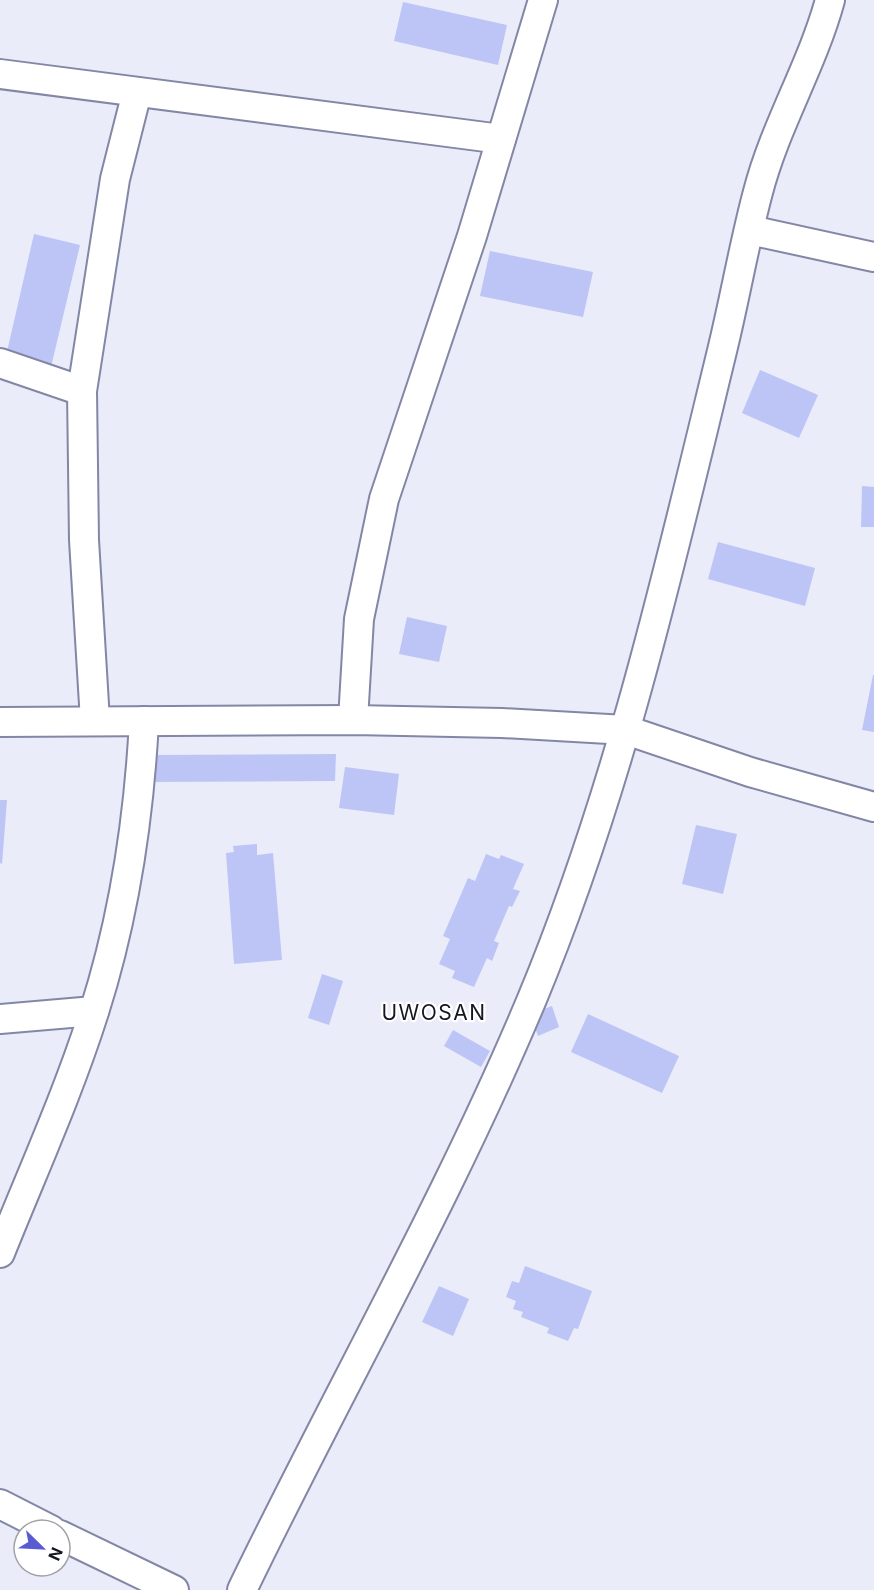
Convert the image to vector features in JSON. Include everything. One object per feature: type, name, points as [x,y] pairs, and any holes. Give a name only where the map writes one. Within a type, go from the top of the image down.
[{"type":"street","points":[[353,720],[359,619],[384,499],[472,236],[543,0]]},
{"type":"street","points":[[242,1590],[420,1242],[532,998],[595,826],[626,730],[758,190],[784,120],[820,37],[830,0]]},
{"type":"street","points":[[0,74],[501,139]]},
{"type":"street","points":[[95,722],[84,540],[82,391],[115,179],[137,92]]},
{"type":"street","points":[[750,230],[874,257]]},
{"type":"street","points":[[0,363],[82,391]]},
{"type":"street","points":[[0,722],[353,720],[502,723],[626,730],[750,772],[874,807]]},
{"type":"street","points":[[0,1253],[94,1011],[118,921],[141,784],[144,721]]},
{"type":"street","points":[[0,1020],[94,1011]]},
{"type":"street","points":[[0,1504],[27,1518]]},
{"type":"street","points":[[72,1541],[174,1590]]},
{"type":"building","points":[[403,2],[507,25],[498,65],[394,41]]},
{"type":"building","points":[[34,234],[80,245],[51,367],[6,356]]},
{"type":"building","points":[[490,251],[593,272],[583,317],[480,296]]},
{"type":"building","points":[[760,370],[818,395],[799,438],[742,413]]},
{"type":"building","points":[[862,486],[874,487],[874,527],[861,527]]},
{"type":"building","points":[[718,542],[815,568],[805,606],[708,579]]},
{"type":"building","points":[[407,617],[447,626],[439,662],[399,654]]},
{"type":"building","points":[[874,675],[874,732],[862,730]]},
{"type":"building","points":[[336,754],[335,781],[151,782],[151,755]]},
{"type":"building","points":[[345,767],[399,774],[394,815],[339,808]]},
{"type":"building","points":[[0,800],[7,800],[2,864],[0,863]]},
{"type":"building","points":[[696,825],[737,834],[723,894],[682,884]]},
{"type":"building","points":[[257,844],[257,855],[273,853],[282,960],[234,964],[226,853],[234,852],[233,846]]},
{"type":"building","points":[[486,854],[499,859],[501,855],[524,864],[513,889],[520,891],[512,907],[509,906],[494,941],[499,943],[492,961],[487,958],[474,987],[452,978],[455,971],[439,964],[450,939],[443,936],[468,878],[475,881]]},
{"type":"building","points":[[322,974],[343,981],[329,1025],[308,1018]]},
{"type":"building","points":[[552,1006],[559,1027],[538,1036],[530,1014]]},
{"type":"building","points":[[588,1014],[679,1056],[662,1093],[571,1052]]},
{"type":"building","points":[[453,1030],[490,1051],[481,1067],[444,1046]]},
{"type":"building","points":[[525,1266],[592,1291],[578,1329],[574,1328],[568,1341],[547,1333],[549,1328],[521,1317],[523,1312],[513,1309],[516,1301],[506,1297],[512,1281],[519,1283]]},
{"type":"building","points":[[439,1286],[469,1299],[453,1336],[422,1322]]},
{"type":"district","name":"UWOSAN","points":[[434,1013]]}]
